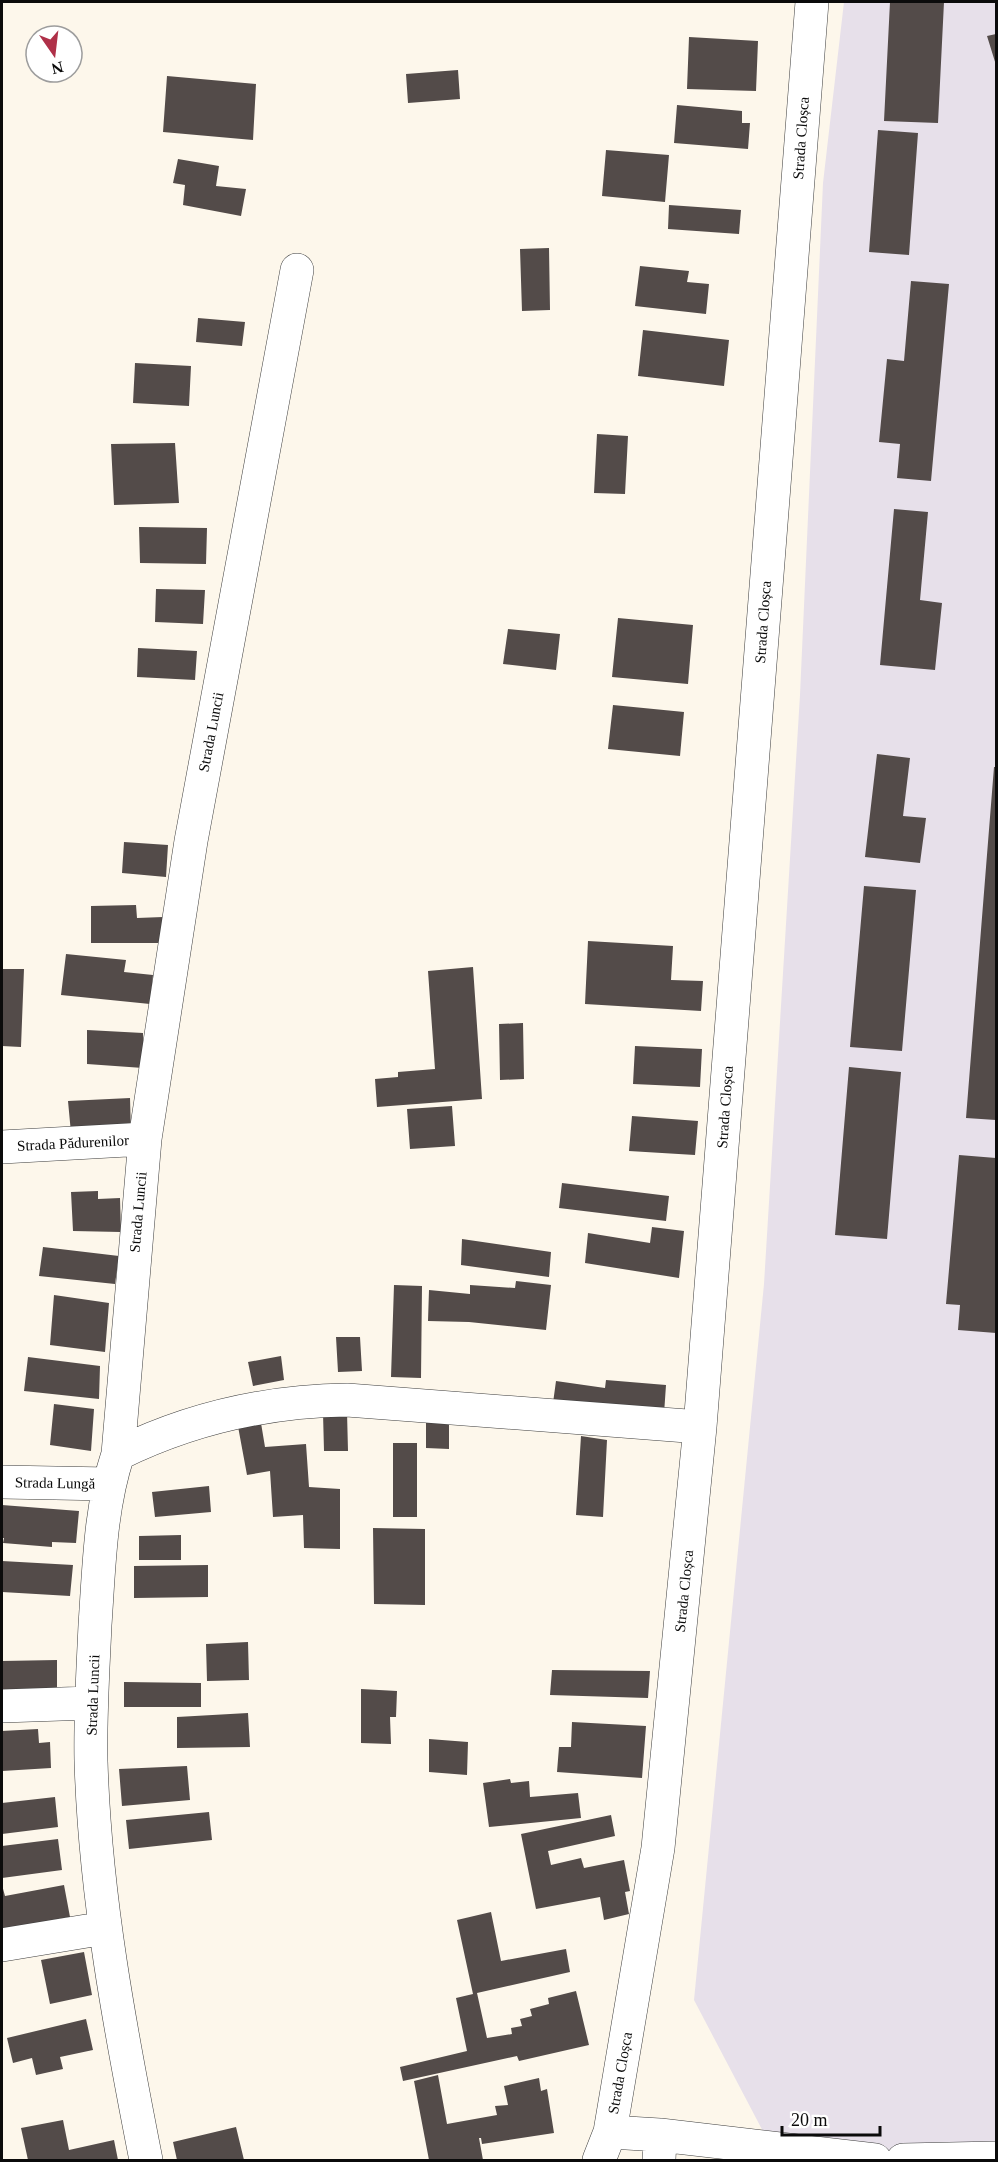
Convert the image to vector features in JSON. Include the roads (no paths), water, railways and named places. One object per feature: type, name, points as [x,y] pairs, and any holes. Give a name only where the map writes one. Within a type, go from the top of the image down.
[{"type":"street","name":"Strada Cloșca","points":[[812,2],[700,1427],[658,1848],[604,2146],[875,2160]]},
{"type":"street","name":"Strada Luncii","points":[[146,2160],[114,1995],[105,1928],[92,1773],[91,1703],[98,1586],[113,1469],[145,1139],[191,841],[297,270]]},
{"type":"street","name":"Strada Pădurenilor","points":[[2,1147],[145,1139]]},
{"type":"street","points":[[113,1469],[147,1440],[231,1414],[282,1404],[314,1401],[347,1400],[700,1427]]},
{"type":"street","name":"Strada Lungă","points":[[2,1482],[113,1469]]},
{"type":"street","points":[[2,1706],[91,1703]]},
{"type":"street","points":[[2,1945],[105,1928]]},
{"type":"street","points":[[903,2160],[996,2158]]}]
